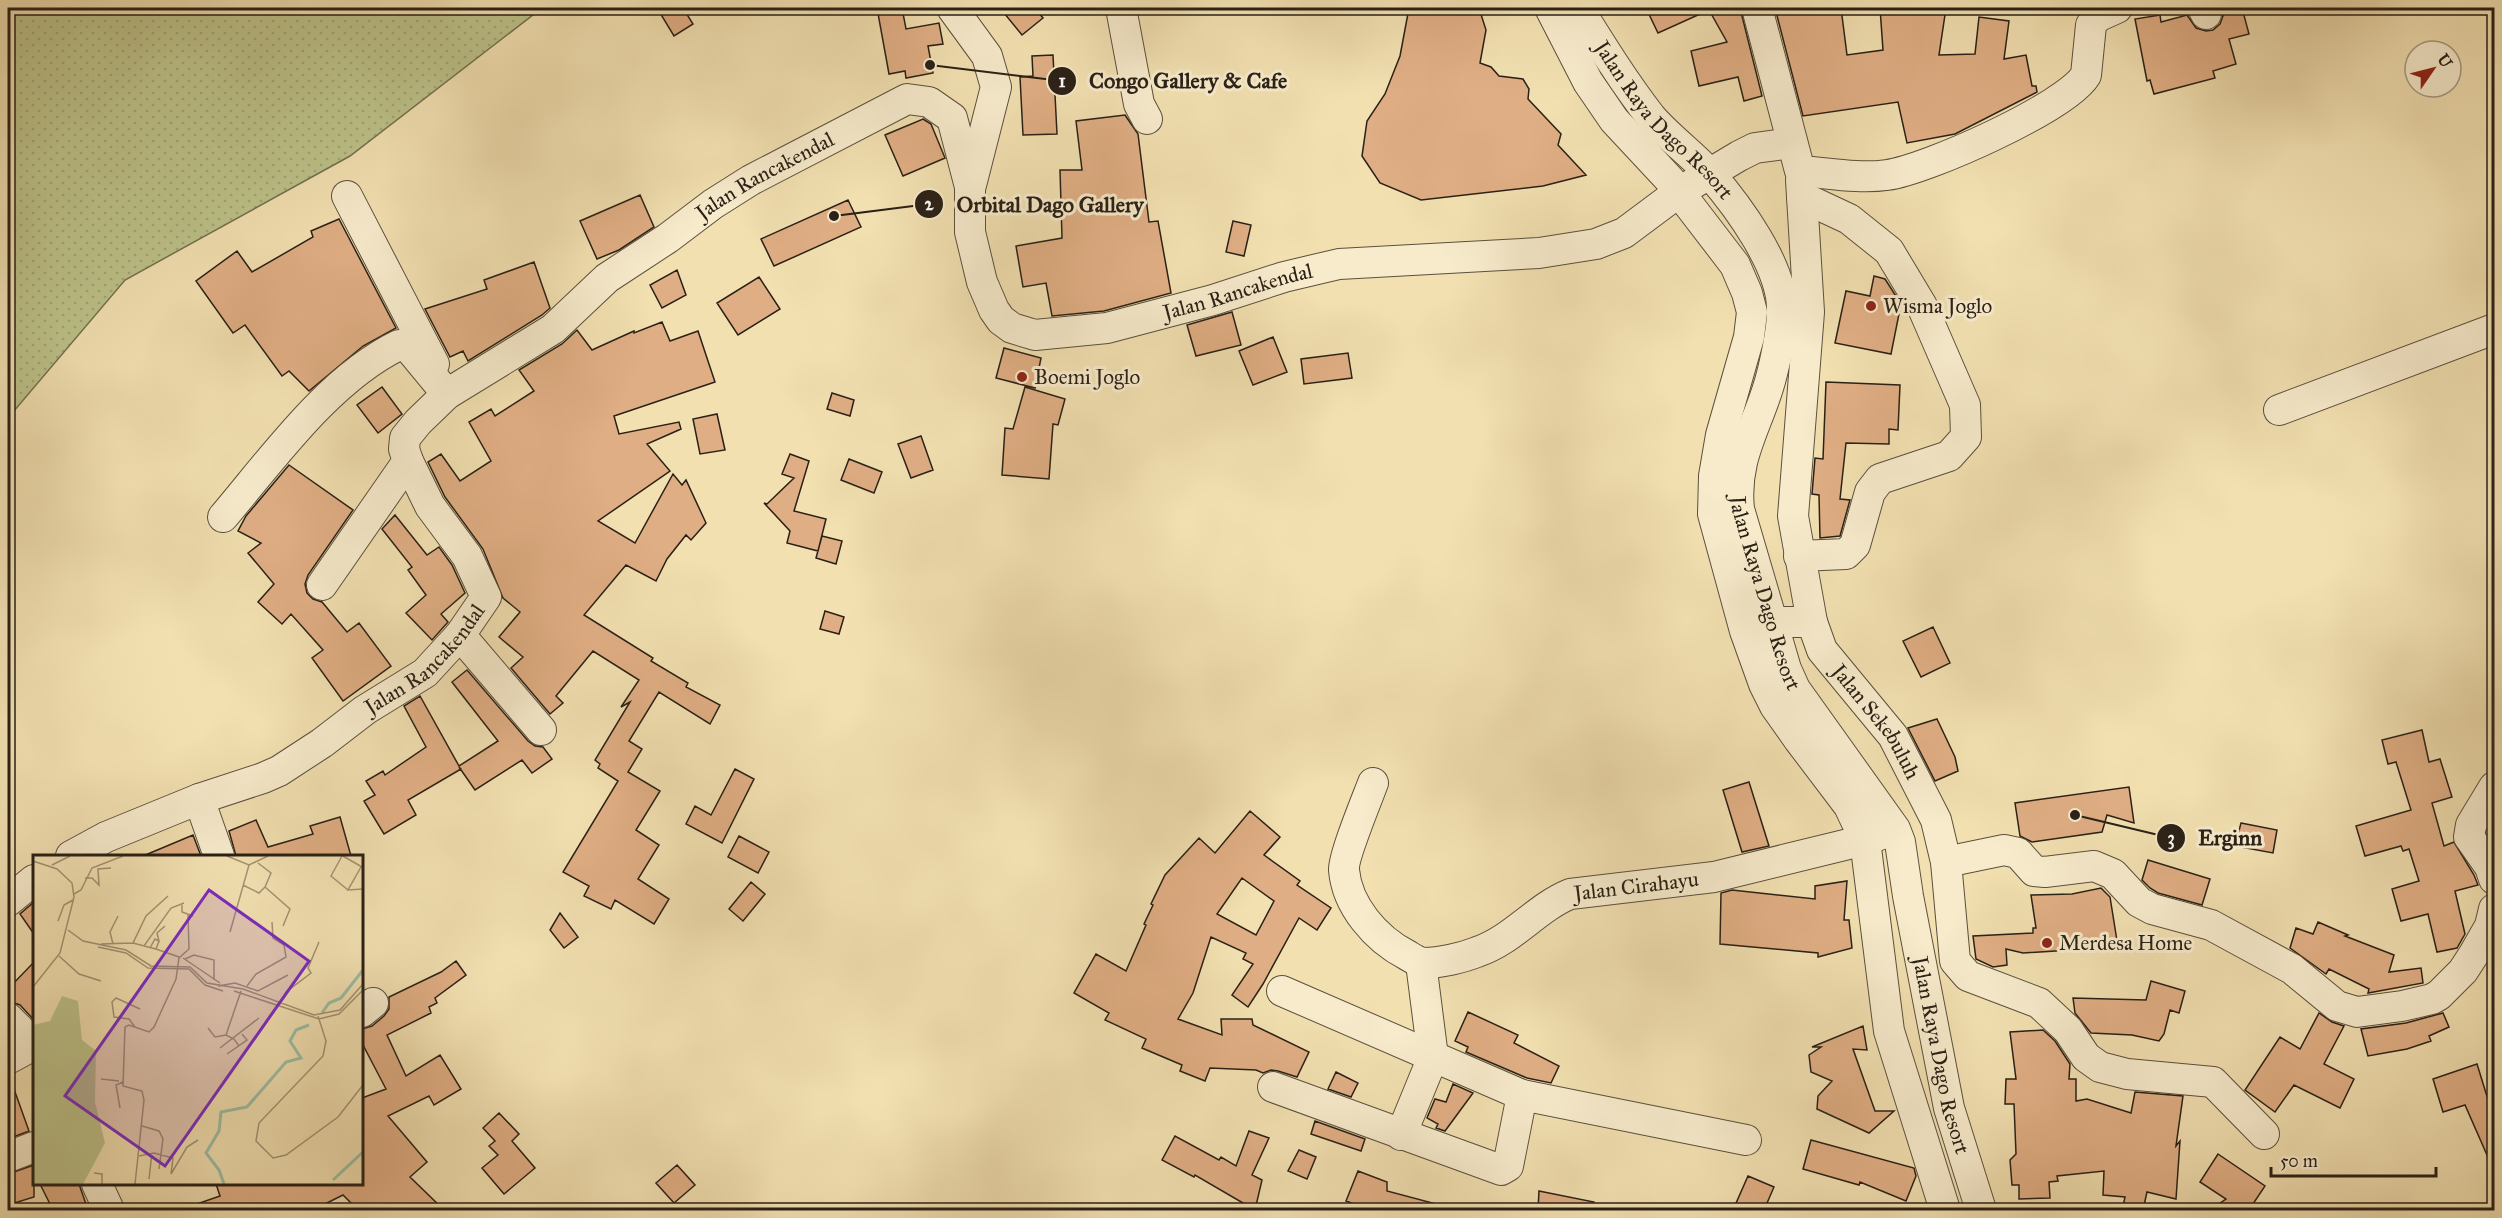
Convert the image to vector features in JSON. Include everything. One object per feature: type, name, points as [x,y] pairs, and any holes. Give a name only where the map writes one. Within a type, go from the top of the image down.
[{"type":"street","points":[[952,8],[987,56],[996,87],[970,188]]},
{"type":"street","points":[[1121,8],[1139,104],[1147,119]]},
{"type":"street","name":"Jalan Raya Dago Resort","points":[[1550,8],[1588,82],[1614,120],[1679,192],[1735,265],[1747,293],[1752,312],[1749,337],[1721,435],[1714,476],[1739,562],[1745,632],[1772,699],[1799,740],[1849,806],[1865,840],[1889,1031],[1945,1210]]},
{"type":"street","name":"Jalan Raya Dago Resort","points":[[1578,8],[1600,46],[1650,114],[1709,173],[1749,225],[1762,246],[1782,298],[1782,312],[1768,386],[1741,459],[1738,493],[1726,512]]},
{"type":"street","name":"Jalan Sekebuluh","points":[[1757,8],[1801,184],[1809,312],[1793,516],[1812,622],[1822,650],[1898,745],[1936,820],[1946,862],[1955,961],[1968,975],[2039,1003],[2068,1030],[2086,1057],[2100,1067],[2127,1074],[2213,1082],[2264,1134]]},
{"type":"street","points":[[1801,184],[1885,176],[1911,171],[1976,144],[2022,121],[2083,80],[2086,75],[2091,25],[2097,17],[2117,8]]},
{"type":"street","name":"Jalan Rancakendal","points":[[74,855],[106,837],[199,799],[279,771],[365,710],[424,673],[460,635],[486,597],[467,555],[430,506],[408,461],[404,449],[405,438],[453,390],[553,329],[607,278],[668,238],[713,204],[751,180],[907,99],[929,102],[952,118],[970,188],[970,232],[982,282],[1001,320],[1012,328],[1035,335],[1107,328],[1213,300],[1284,277],[1339,264],[1539,253],[1576,249],[1596,244],[1624,233],[1679,192],[1755,148],[1792,143]]},
{"type":"street","points":[[1799,556],[1846,554],[1855,545],[1870,492],[1880,479],[1949,456],[1966,437],[1965,405],[1922,306],[1889,250],[1801,184]]},
{"type":"street","points":[[347,196],[429,357],[453,390]]},
{"type":"street","points":[[2279,410],[2494,328]]},
{"type":"street","points":[[223,517],[309,415],[366,364],[384,352],[399,345],[409,348],[453,390]]},
{"type":"street","points":[[322,585],[408,461]]},
{"type":"street","name":"Jalan Raya Dago Resort","points":[[1739,562],[1774,622],[1786,669],[1795,689],[1895,828],[1900,842],[1908,896],[1949,1108],[1981,1210]]},
{"type":"street","points":[[1774,622],[1812,622]]},
{"type":"street","points":[[460,635],[541,730]]},
{"type":"street","points":[[1373,783],[1344,867],[1348,890],[1373,932],[1400,952],[1421,963],[1432,1057],[1401,1135]]},
{"type":"street","points":[[2494,787],[2470,825],[2469,837],[2490,867],[2494,879]]},
{"type":"street","points":[[199,799],[219,855]]},
{"type":"street","name":"Jalan Cirahayu","points":[[1421,963],[1477,953],[1492,946],[1555,900],[1570,894],[1714,877],[1865,840],[1895,828]]},
{"type":"street","points":[[1946,862],[2004,850],[2018,853],[2034,871],[2045,872],[2094,866],[2113,874],[2139,902],[2151,909],[2211,925],[2292,969],[2337,1006],[2357,1012],[2402,1006],[2432,999],[2439,994],[2463,971],[2490,926],[2494,909]]},
{"type":"street","points":[[8,901],[33,881]]},
{"type":"street","points":[[1282,991],[1522,1095],[1746,1140]]},
{"type":"street","points":[[8,1018],[33,1043]]},
{"type":"street","points":[[8,1059],[33,1045]]},
{"type":"street","points":[[1273,1087],[1401,1135],[1505,1169],[1508,1166],[1522,1095]]},
{"type":"street","points":[[8,1157],[33,1147]]},
{"type":"street","points":[[97,1185],[109,1210]]},
{"type":"green space","points":[[8,8],[542,8],[350,156],[125,280],[8,418]]},
{"type":"building","points":[[657,8],[683,8],[693,24],[674,36]]},
{"type":"building","points":[[877,8],[902,8],[906,29],[939,23],[943,44],[928,46],[933,73],[906,78],[905,71],[889,74]]},
{"type":"building","points":[[1000,8],[1035,8],[1043,18],[1022,35]]},
{"type":"building","points":[[1409,8],[1479,8],[1486,30],[1480,63],[1491,67],[1499,76],[1523,79],[1529,89],[1528,99],[1561,134],[1558,145],[1586,175],[1543,186],[1421,200],[1380,183],[1362,156],[1367,121],[1385,94],[1400,56]]},
{"type":"building","points":[[1646,8],[1740,8],[1762,96],[1744,101],[1738,77],[1699,86],[1691,51],[1727,42],[1709,10],[1658,33]]},
{"type":"building","points":[[1775,8],[1841,8],[1847,55],[1883,50],[1880,8],[1946,8],[1939,55],[1975,54],[1979,17],[2009,21],[2004,59],[2026,55],[2032,86],[2036,86],[2037,92],[1955,134],[1907,143],[1898,102],[1803,116]]},
{"type":"building","points":[[2222,8],[2242,8],[2249,34],[2229,39],[2236,64],[2213,71],[2215,78],[2154,94],[2150,80],[2147,81],[2135,19],[2160,15],[2161,22],[2187,15],[2196,28],[2206,31],[2213,30],[2220,24],[2223,16]]},
{"type":"building","points":[[1053,55],[1057,134],[1023,135],[1020,77],[1033,76],[1032,56]]},
{"type":"building","points":[[1125,115],[1138,134],[1149,222],[1158,221],[1171,293],[1104,311],[1052,316],[1046,283],[1023,287],[1016,246],[1062,238],[1060,170],[1082,170],[1076,121]]},
{"type":"building","points":[[923,119],[931,124],[945,158],[903,176],[885,135]]},
{"type":"building","points":[[640,195],[654,227],[619,250],[597,259],[580,221]]},
{"type":"building","points":[[848,200],[861,227],[774,266],[761,239]]},
{"type":"building","points":[[339,219],[396,328],[363,346],[309,391],[289,371],[282,376],[245,325],[233,333],[196,281],[237,251],[252,272],[313,237],[311,231]]},
{"type":"building","points":[[1233,221],[1251,225],[1244,256],[1226,252]]},
{"type":"building","points":[[534,262],[550,308],[468,361],[463,351],[450,357],[425,309],[487,289],[484,280]]},
{"type":"building","points":[[677,270],[686,295],[662,308],[650,285]]},
{"type":"building","name":"Wisma Joglo","points":[[1874,276],[1885,279],[1901,304],[1891,354],[1835,343],[1846,291],[1870,296]]},
{"type":"building","points":[[759,277],[780,309],[738,335],[717,303]]},
{"type":"building","points":[[1232,312],[1241,345],[1196,356],[1187,325]]},
{"type":"building","points":[[662,322],[670,341],[698,331],[715,382],[614,416],[619,434],[679,422],[681,429],[647,444],[670,471],[598,521],[635,543],[673,474],[682,485],[686,480],[706,523],[691,540],[686,535],[667,559],[656,581],[626,565],[584,615],[653,658],[651,661],[688,683],[686,687],[720,705],[710,724],[659,692],[629,741],[642,749],[628,772],[660,791],[636,830],[659,845],[638,879],[669,899],[654,924],[615,900],[611,909],[584,896],[589,886],[563,872],[618,781],[598,768],[600,764],[595,760],[630,702],[621,707],[639,680],[593,651],[556,696],[563,703],[550,714],[511,668],[523,657],[499,637],[520,612],[503,598],[483,549],[445,497],[428,462],[441,454],[460,481],[491,461],[469,422],[491,409],[495,416],[534,391],[519,370],[562,344],[577,330],[592,350],[634,331],[634,333]]},
{"type":"building","points":[[1273,337],[1287,372],[1253,385],[1239,351]]},
{"type":"building","points":[[1004,348],[1041,358],[1035,388],[996,378]]},
{"type":"building","points":[[1348,353],[1352,378],[1304,384],[1301,359]]},
{"type":"building","points":[[1826,382],[1900,385],[1898,430],[1889,429],[1889,444],[1846,443],[1840,499],[1850,500],[1840,536],[1820,538],[1819,495],[1812,494],[1815,458],[1823,459]]},
{"type":"building","points":[[382,387],[402,414],[378,433],[357,405]]},
{"type":"building","points":[[1025,387],[1065,399],[1058,425],[1053,424],[1049,479],[1002,475],[1005,428],[1013,429]]},
{"type":"building","points":[[832,393],[854,400],[850,416],[827,409]]},
{"type":"building","points":[[717,414],[725,450],[700,454],[693,419]]},
{"type":"building","points":[[921,436],[933,470],[911,478],[898,444]]},
{"type":"building","points":[[790,454],[809,461],[794,511],[826,519],[818,551],[787,543],[790,531],[764,503],[767,504],[794,478],[782,474]]},
{"type":"building","points":[[849,459],[882,472],[874,493],[841,480]]},
{"type":"building","points":[[289,465],[353,510],[308,575],[305,584],[307,593],[313,599],[322,602],[347,632],[359,623],[391,666],[343,701],[312,658],[323,650],[291,614],[282,624],[258,602],[274,584],[248,553],[261,543],[238,531],[246,516]]},
{"type":"building","points":[[395,515],[427,555],[439,547],[452,565],[465,593],[441,614],[448,622],[432,640],[406,613],[426,595],[408,570],[412,567],[382,529]]},
{"type":"building","points":[[822,536],[842,541],[836,564],[816,558]]},
{"type":"building","points":[[825,611],[844,617],[839,634],[820,629]]},
{"type":"building","points":[[1933,627],[1950,663],[1921,677],[1903,641]]},
{"type":"building","points":[[467,670],[528,741],[535,746],[543,747],[552,759],[532,773],[522,760],[475,790],[461,769],[408,800],[416,815],[384,834],[364,801],[375,795],[366,781],[383,771],[385,775],[426,747],[404,706],[420,696],[459,766],[498,741],[452,682]]},
{"type":"building","points":[[1937,719],[1955,757],[1958,771],[1935,781],[1908,728]]},
{"type":"building","points":[[2422,730],[2429,762],[2440,759],[2452,797],[2432,803],[2444,846],[2454,842],[2478,885],[2455,891],[2465,934],[2457,948],[2437,952],[2428,914],[2401,921],[2392,889],[2419,881],[2409,849],[2403,851],[2401,846],[2365,856],[2356,826],[2411,810],[2396,762],[2388,764],[2382,740]]},
{"type":"building","points":[[735,769],[754,779],[722,843],[686,824],[695,806],[711,815]]},
{"type":"building","points":[[1749,782],[1769,846],[1742,852],[1723,790]]},
{"type":"building","points":[[2129,787],[2134,823],[2107,815],[2102,832],[2032,842],[2020,836],[2015,803]]},
{"type":"building","points":[[1250,811],[1280,837],[1264,855],[1300,881],[1297,885],[1331,908],[1317,930],[1299,918],[1248,1007],[1232,995],[1253,964],[1243,959],[1246,953],[1211,937],[1193,993],[1178,1019],[1222,1035],[1221,1019],[1252,1019],[1253,1025],[1309,1052],[1297,1077],[1271,1070],[1263,1073],[1256,1070],[1210,1068],[1205,1081],[1180,1071],[1182,1065],[1142,1048],[1146,1039],[1105,1020],[1109,1013],[1074,993],[1096,954],[1126,971],[1146,925],[1144,924],[1153,905],[1151,904],[1165,875],[1199,838],[1215,853]],"holes":[[[1242,878],[1274,901],[1256,935],[1217,914]]]},
{"type":"building","points":[[340,817],[351,855],[236,855],[229,831],[256,820],[268,847],[313,834],[310,826]]},
{"type":"building","points":[[2241,823],[2277,830],[2273,853],[2235,846]]},
{"type":"building","points":[[193,835],[201,855],[145,855]]},
{"type":"building","points":[[739,836],[769,852],[758,873],[728,857]]},
{"type":"building","points":[[2148,860],[2210,879],[2202,905],[2158,893],[2150,888],[2142,880]]},
{"type":"building","points":[[1847,881],[1844,920],[1849,920],[1852,948],[1818,957],[1818,953],[1720,944],[1721,893],[1732,890],[1815,899],[1815,886]]},
{"type":"building","points":[[751,882],[765,894],[743,921],[729,909]]},
{"type":"building","points":[[2101,888],[2110,897],[2118,947],[2023,953],[2006,949],[2007,965],[1993,967],[1976,959],[1973,936],[2033,933],[2033,928],[2036,928],[2031,895],[2072,894]]},
{"type":"building","points":[[33,903],[33,933],[20,914]]},
{"type":"building","points":[[560,913],[578,937],[564,948],[550,930]]},
{"type":"building","points":[[2318,922],[2348,935],[2345,936],[2394,955],[2389,972],[2421,968],[2423,983],[2368,993],[2369,989],[2329,969],[2326,974],[2290,948],[2296,928],[2313,934]]},
{"type":"building","points":[[456,961],[466,975],[435,998],[437,1003],[429,1007],[431,1013],[387,1035],[406,1076],[440,1055],[461,1089],[434,1105],[429,1096],[388,1116],[427,1162],[410,1177],[444,1210],[358,1210],[343,1195],[313,1210],[188,1210],[188,1207],[220,1196],[216,1185],[363,1185],[363,1098],[386,1089],[363,1045],[363,1029],[372,1026],[384,1016],[389,1009],[389,997],[441,972]]},
{"type":"building","points":[[33,963],[33,1019],[20,1005],[8,1001],[8,989]]},
{"type":"building","points":[[2151,981],[2185,991],[2179,1013],[2170,1010],[2164,1034],[2159,1041],[2132,1035],[2091,1033],[2075,1013],[2073,998],[2146,1000]]},
{"type":"building","points":[[1468,1012],[1518,1035],[1514,1043],[1559,1066],[1551,1083],[1527,1078],[1466,1052],[1468,1047],[1455,1041]]},
{"type":"building","points":[[2319,1013],[2332,1022],[2344,1026],[2324,1064],[2354,1079],[2340,1108],[2294,1085],[2275,1112],[2245,1090],[2280,1037],[2300,1049]]},
{"type":"building","points":[[2443,1013],[2449,1027],[2429,1036],[2431,1041],[2407,1049],[2368,1056],[2361,1029],[2406,1023]]},
{"type":"building","points":[[1863,1026],[1867,1050],[1853,1049],[1875,1111],[1894,1111],[1869,1133],[1817,1109],[1818,1096],[1832,1081],[1811,1072],[1809,1055],[1821,1047],[1812,1047]]},
{"type":"building","points":[[2043,1030],[2055,1041],[2070,1064],[2069,1079],[2076,1079],[2076,1101],[2087,1099],[2131,1113],[2135,1092],[2183,1096],[2176,1146],[2180,1141],[2176,1199],[2147,1192],[2143,1210],[2123,1206],[2125,1197],[2103,1195],[2104,1171],[2057,1176],[2058,1181],[2049,1182],[2050,1198],[2019,1199],[2019,1185],[2012,1185],[2010,1160],[2016,1154],[2014,1104],[2005,1104],[2006,1079],[2016,1079],[2010,1032]]},
{"type":"building","points":[[2477,1064],[2494,1119],[2494,1171],[2465,1105],[2443,1112],[2433,1079]]},
{"type":"building","points":[[1336,1072],[1358,1083],[1351,1097],[1328,1089]]},
{"type":"building","points":[[8,1078],[10,1078],[29,1131],[8,1139]]},
{"type":"building","points":[[1453,1084],[1473,1093],[1445,1131],[1436,1128],[1438,1124],[1427,1118],[1435,1099],[1446,1102]]},
{"type":"building","points":[[499,1113],[519,1134],[512,1141],[535,1168],[504,1194],[482,1168],[498,1155],[489,1146],[495,1141],[483,1128]]},
{"type":"building","points":[[1315,1121],[1365,1139],[1361,1151],[1311,1134]]},
{"type":"building","points":[[1249,1131],[1269,1138],[1252,1175],[1262,1180],[1255,1210],[1195,1175],[1194,1177],[1162,1160],[1175,1136],[1219,1160],[1221,1157],[1236,1166]]},
{"type":"building","points":[[1811,1140],[1914,1168],[1916,1176],[1906,1201],[1860,1182],[1859,1185],[1803,1169]]},
{"type":"building","points":[[1299,1150],[1316,1157],[1307,1179],[1288,1171]]},
{"type":"building","points":[[2218,1154],[2265,1186],[2249,1210],[2210,1210],[2226,1199],[2200,1182]]},
{"type":"building","points":[[33,1165],[34,1197],[8,1205],[8,1174]]},
{"type":"building","points":[[677,1165],[695,1185],[674,1203],[656,1183]]},
{"type":"building","points":[[1358,1171],[1387,1182],[1387,1191],[1440,1205],[1439,1210],[1353,1210],[1354,1204],[1346,1201]]},
{"type":"building","points":[[1748,1176],[1774,1187],[1764,1210],[1733,1210]]},
{"type":"building","points":[[40,1185],[79,1185],[88,1210],[53,1210]]},
{"type":"building","points":[[1539,1191],[1594,1202],[1593,1210],[1538,1210]]},
{"type":"place","name":"Congo Gallery & Cafe","points":[[930,65]]},
{"type":"place","name":"Orbital Dago Gallery","points":[[834,216]]},
{"type":"place","name":"Wisma Joglo","points":[[1871,306]]},
{"type":"place","name":"Boemi Joglo","points":[[1022,377]]},
{"type":"place","name":"Erginn","points":[[2075,815]]},
{"type":"place","name":"Merdesa Home","points":[[2047,943]]}]
